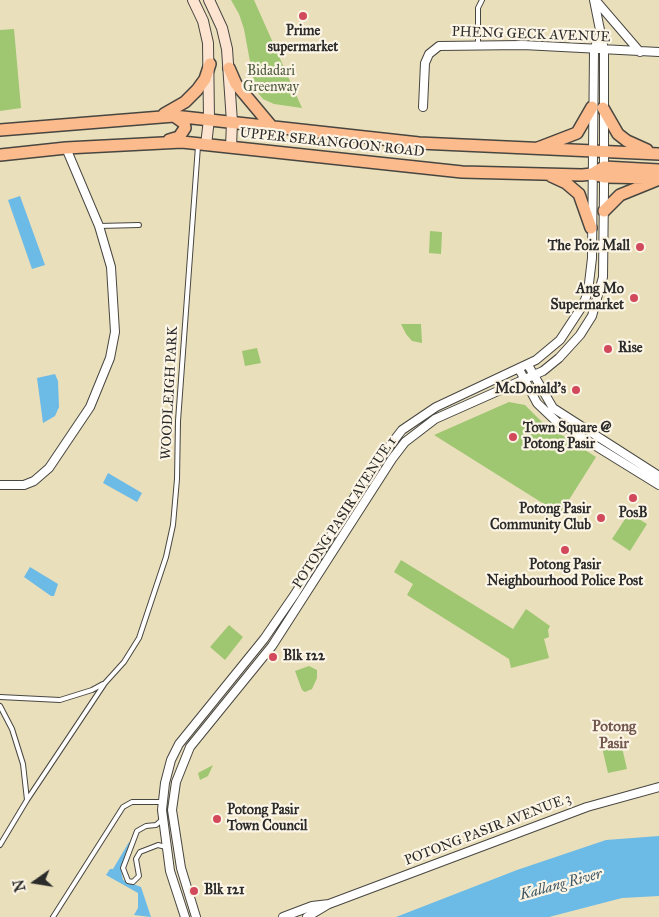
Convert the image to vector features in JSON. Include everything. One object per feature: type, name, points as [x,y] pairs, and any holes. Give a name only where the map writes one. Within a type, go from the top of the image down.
[{"type":"main road","points":[[160,116],[185,102],[197,90],[205,79],[210,64]]},
{"type":"main road","points":[[230,68],[236,84],[272,127]]},
{"type":"main road","points":[[537,149],[577,133],[598,108],[618,134],[627,142],[659,154]]},
{"type":"main road","points":[[160,143],[179,137],[183,133],[184,123],[174,116]]},
{"type":"main road","name":"UPPER SERANGOON ROAD","points":[[0,130],[174,116],[419,143],[659,154]]},
{"type":"main road","name":"UPPER SERANGOON ROAD","points":[[0,155],[66,148],[160,143],[202,144],[462,172],[547,174],[659,170]]},
{"type":"main road","points":[[600,173],[659,178]]},
{"type":"main road","points":[[547,174],[566,183],[579,194],[592,228]]},
{"type":"main road","points":[[604,210],[620,195],[659,178]]},
{"type":"street","points":[[193,0],[203,21],[210,64],[209,119],[202,144]]},
{"type":"street","points":[[209,0],[222,28],[230,68],[231,148]]},
{"type":"street","points":[[595,0],[604,50],[598,108],[598,152]]},
{"type":"street","points":[[595,0],[640,52]]},
{"type":"street","points":[[598,152],[598,108],[594,50],[601,32]]},
{"type":"street","name":"PHENG GECK AVENUE","points":[[423,107],[422,88],[429,54],[439,46],[478,45],[659,52]]},
{"type":"street","points":[[0,485],[24,485],[34,481],[49,468],[90,407],[110,358],[115,332],[111,267],[100,226],[66,148]]},
{"type":"street","name":"POTONG PASIR AVENUE 1","points":[[196,917],[180,862],[172,810],[176,782],[190,747],[272,646],[392,459],[405,442],[435,419],[535,376],[559,358],[580,335],[592,316],[603,277],[604,210],[598,152]]},
{"type":"street","name":"POTONG PASIR AVENUE 1","points":[[185,917],[170,871],[163,820],[162,802],[171,760],[180,744],[269,632],[386,448],[414,420],[436,407],[519,369],[550,350],[560,340],[584,306],[590,280],[592,228],[600,173],[598,152]]},
{"type":"street","points":[[528,364],[553,408],[562,416],[659,476]]},
{"type":"street","points":[[519,369],[537,403],[557,422],[659,485]]},
{"type":"street","name":"POTONG PASIR AVENUE 3","points":[[307,917],[328,904],[588,807],[659,787]]},
{"type":"street","name":"POTONG PASIR AVENUE 3","points":[[283,917],[312,906],[328,904]]},
{"type":"lane","points":[[478,45],[478,8],[482,0]]},
{"type":"lane","name":"WOODLEIGH PARK","points":[[105,682],[124,662],[139,638],[166,557],[173,525],[177,480],[178,412],[202,144]]},
{"type":"lane","points":[[100,226],[139,224]]},
{"type":"lane","points":[[0,697],[60,700],[92,690],[105,682]]},
{"type":"lane","points":[[0,845],[26,800],[105,682]]},
{"type":"lane","points":[[0,706],[12,729],[23,764],[26,800]]},
{"type":"lane","points":[[53,917],[122,807],[132,802],[162,802]]},
{"type":"lane","points":[[163,820],[156,825],[146,826],[137,831],[123,868],[128,880],[133,882],[139,876],[136,859],[140,852],[158,845],[166,847]]},
{"type":"green space","name":"Bidadari Greenway","points":[[231,0],[254,0],[302,108],[274,104],[263,99],[255,89],[244,29],[239,14]]},
{"type":"green space","points":[[14,29],[21,108],[0,111],[0,30]]},
{"type":"green space","points":[[430,231],[442,232],[441,254],[429,253]]},
{"type":"green space","points":[[401,324],[421,324],[422,343],[412,341]]},
{"type":"green space","points":[[257,348],[261,363],[245,366],[242,351]]},
{"type":"green space","points":[[509,402],[525,405],[543,423],[596,457],[560,514],[434,435]]},
{"type":"green space","points":[[629,513],[647,524],[630,551],[612,539]]},
{"type":"green space","points":[[401,560],[513,629],[526,609],[550,626],[548,630],[549,637],[544,639],[549,658],[511,668],[509,659],[407,595],[413,584],[394,572]]},
{"type":"green space","points":[[229,625],[243,637],[225,660],[210,647]]},
{"type":"green space","points":[[309,666],[317,670],[317,678],[312,689],[305,692],[302,690],[295,671]]},
{"type":"green space","points":[[620,739],[627,769],[608,773],[601,743]]},
{"type":"green space","points":[[213,765],[208,776],[200,780],[198,773]]},
{"type":"water","points":[[20,196],[45,265],[32,269],[8,200]]},
{"type":"water","points":[[55,374],[58,381],[59,407],[55,416],[43,423],[37,378]]},
{"type":"water","points":[[108,473],[142,493],[137,502],[103,483]]},
{"type":"water","points":[[30,567],[58,584],[54,596],[51,596],[24,577]]},
{"type":"water","name":"Kallang River","points":[[659,836],[659,896],[622,898],[549,917],[396,917],[517,870],[606,840]]},
{"type":"water","points":[[129,842],[131,853],[121,870],[123,880],[141,887],[151,917],[134,915],[138,908],[138,893],[106,875],[110,869],[113,869]]},
{"type":"place","name":"Prime supermarket","points":[[303,16]]},
{"type":"place","name":"The Poiz Mall","points":[[640,247]]},
{"type":"place","name":"Ang Mo Supermarket","points":[[634,298]]},
{"type":"place","name":"Rise","points":[[608,349]]},
{"type":"place","name":"McDonald's","points":[[576,390]]},
{"type":"place","name":"Town Square @ Potong Pasir","points":[[513,437]]},
{"type":"place","name":"PosB","points":[[633,498]]},
{"type":"place","name":"Potong Pasir Community Club","points":[[601,518]]},
{"type":"place","name":"Potong Pasir Neighbourhood Police Post","points":[[565,550]]},
{"type":"place","name":"Blk 122","points":[[273,657]]},
{"type":"place","name":"Potong Pasir Town Council","points":[[217,819]]},
{"type":"place","name":"Blk 121","points":[[194,891]]},
{"type":"district","name":"Potong Pasir","points":[[614,736]]}]
